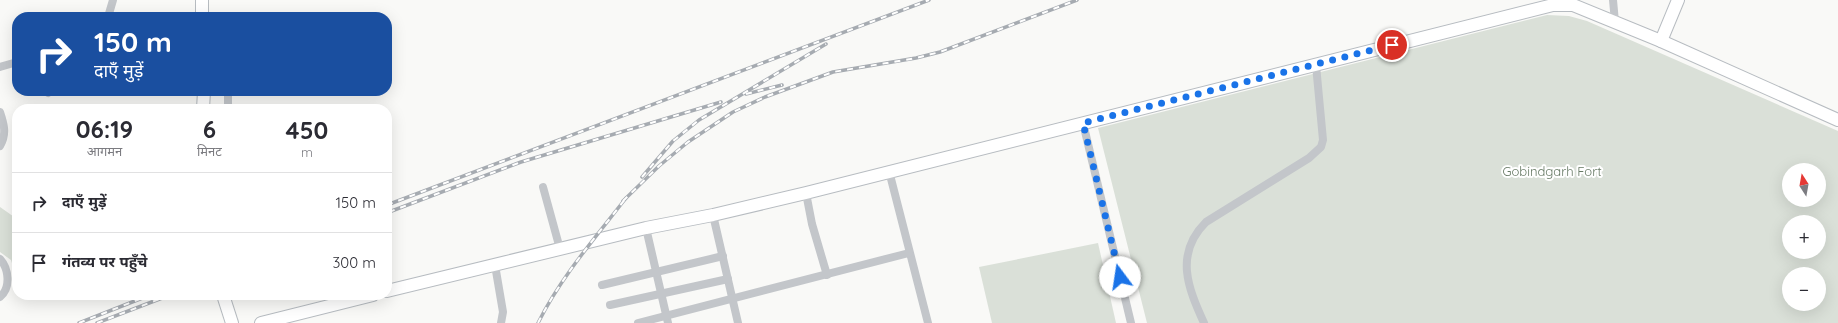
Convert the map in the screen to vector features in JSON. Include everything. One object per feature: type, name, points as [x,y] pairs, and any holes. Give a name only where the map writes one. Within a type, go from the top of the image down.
[{"type":"street","points":[[109,12],[113,0]]},
{"type":"street","points":[[202,0],[202,12]]},
{"type":"street","points":[[1613,0],[1615,22]]},
{"type":"street","points":[[1661,41],[1678,0]]},
{"type":"street","points":[[392,291],[495,264],[646,228],[713,215],[806,193],[1553,5],[1573,5],[1661,41],[1838,120]]},
{"type":"street","points":[[0,67],[12,63]]},
{"type":"street","points":[[1204,323],[1193,299],[1187,277],[1186,263],[1193,237],[1206,222],[1310,158],[1321,147],[1323,130],[1316,65]]},
{"type":"street","points":[[0,112],[5,128],[3,142],[0,146]]},
{"type":"street","points":[[1083,123],[1131,323]]},
{"type":"street","points":[[889,171],[928,323]]},
{"type":"street","points":[[543,187],[560,249]]},
{"type":"street","points":[[806,193],[812,224],[826,275]]},
{"type":"street","points":[[713,215],[738,323]]},
{"type":"street","points":[[646,228],[668,320]]},
{"type":"street","points":[[638,323],[668,320],[733,300],[909,252]]},
{"type":"street","points":[[602,285],[723,256]]},
{"type":"street","points":[[0,259],[4,265],[8,282],[4,293],[0,297]]},
{"type":"street","points":[[495,264],[503,312],[501,323]]},
{"type":"street","points":[[610,305],[728,279]]},
{"type":"street","points":[[225,300],[232,323]]},
{"type":"street","points":[[261,323],[353,300]]},
{"type":"green space","name":"Gobindgarh Fort","points":[[1547,15],[1569,16],[1587,21],[1838,131],[1838,323],[1147,323],[1098,128]]},
{"type":"green space","points":[[0,207],[12,215],[12,263],[11,260],[0,252]]},
{"type":"green space","points":[[1098,243],[1116,323],[992,323],[979,267]]},
{"type":"railway","points":[[392,203],[929,0]]},
{"type":"railway","points":[[623,201],[659,166],[688,142],[733,112],[765,97],[833,72],[916,58],[940,52],[1077,0]]},
{"type":"railway","points":[[642,177],[673,141],[699,120],[826,44]]},
{"type":"railway","points":[[746,94],[782,85]]},
{"type":"railway","points":[[392,211],[521,162],[721,102]]},
{"type":"railway","points":[[538,323],[547,306],[568,274],[626,198]]},
{"type":"railway","points":[[79,323],[137,300]]},
{"type":"railway","points":[[97,323],[157,300]]},
{"type":"route","points":[[1120,277],[1083,123],[1392,45]]}]
